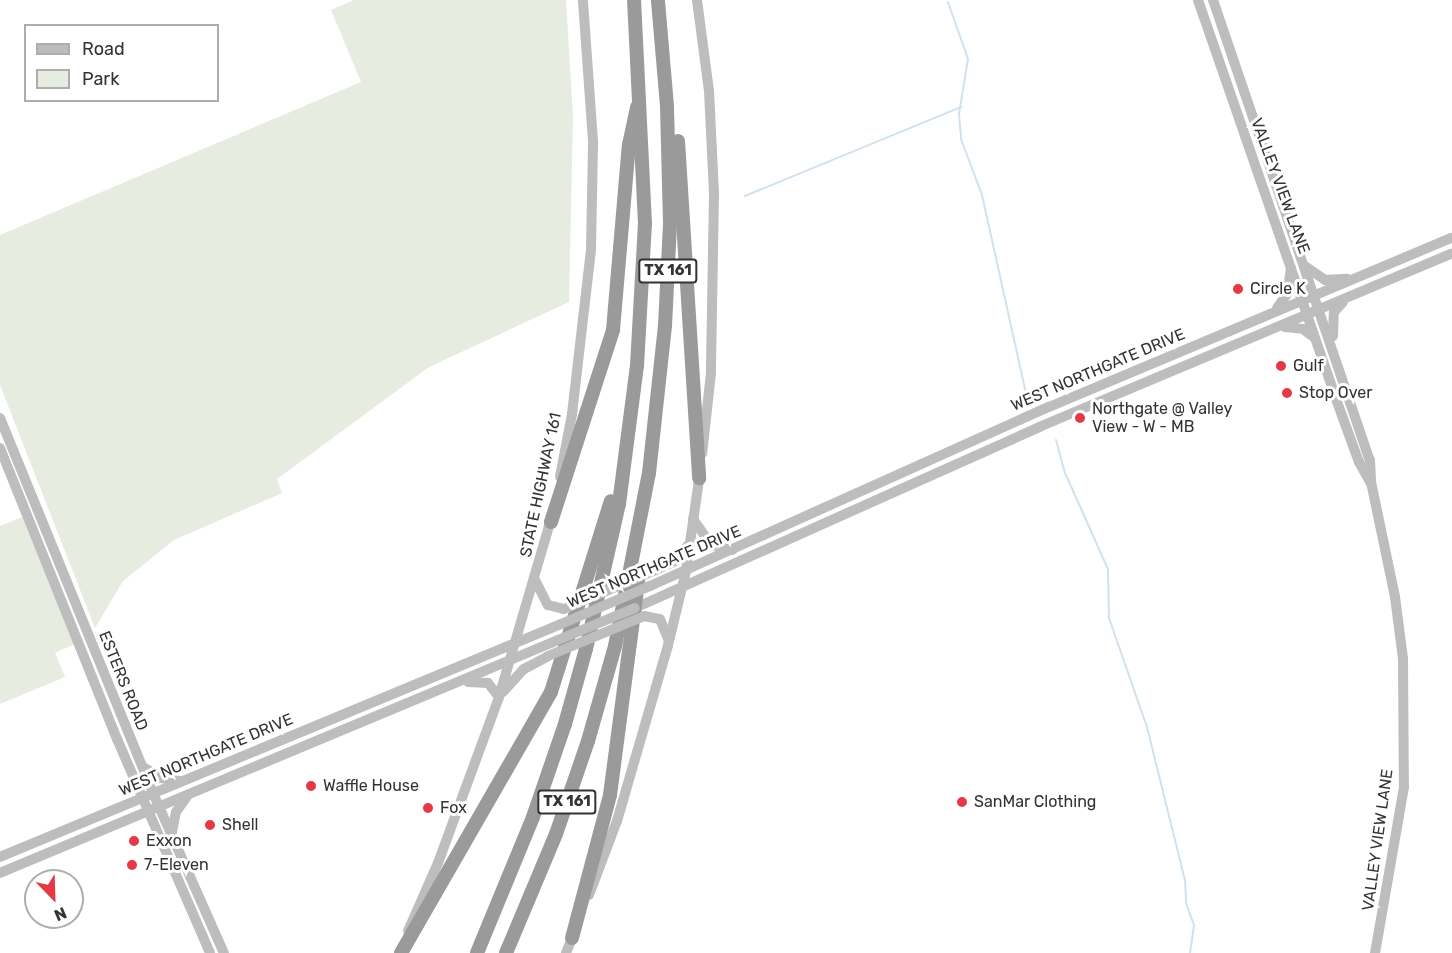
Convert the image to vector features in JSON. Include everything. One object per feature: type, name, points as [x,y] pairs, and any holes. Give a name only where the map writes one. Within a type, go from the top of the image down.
[{"type":"highway","name":"TX 161","points":[[477,953],[533,817],[577,687],[607,566],[625,458],[637,366],[643,269],[641,87],[634,0]]},
{"type":"highway","name":"TX 161","points":[[506,953],[538,879],[588,741],[615,646],[642,513],[656,425],[669,268],[670,186],[665,68],[658,0]]},
{"type":"highway","points":[[665,68],[678,146],[699,477]]},
{"type":"highway","points":[[551,522],[613,330],[629,145],[641,87]]},
{"type":"highway","points":[[399,953],[551,692],[625,458]]},
{"type":"highway","points":[[572,938],[610,795],[642,513]]},
{"type":"main road","name":"STATE HIGHWAY 161","points":[[399,953],[438,863],[517,642],[551,522],[572,414],[591,249],[593,141],[583,0]]},
{"type":"main road","points":[[566,953],[617,821],[668,645],[686,571],[690,544],[711,373],[715,283],[708,91],[697,0]]},
{"type":"main road","name":"VALLEY VIEW LANE","points":[[1198,0],[1359,462],[1371,482]]},
{"type":"main road","name":"VALLEY VIEW LANE","points":[[1213,0],[1370,460],[1371,482],[1395,597],[1403,659],[1406,738],[1399,827],[1375,953]]},
{"type":"main road","name":"WEST NORTHGATE DRIVE","points":[[4,856],[651,586],[1118,377],[1452,238]]},
{"type":"main road","name":"WEST NORTHGATE DRIVE","points":[[0,873],[271,757],[682,589],[1123,390],[1309,315],[1452,253]]},
{"type":"main road","points":[[1274,311],[1287,294],[1292,265]]},
{"type":"main road","points":[[1305,266],[1325,280],[1356,278]]},
{"type":"main road","points":[[1335,352],[1333,318],[1346,299]]},
{"type":"main road","points":[[1258,334],[1296,327],[1315,338]]},
{"type":"main road","points":[[1118,377],[1123,390]]},
{"type":"main road","name":"ESTERS ROAD","points":[[0,418],[142,765],[148,795]]},
{"type":"main road","name":"ESTERS ROAD","points":[[0,448],[154,809],[210,953]]},
{"type":"main road","points":[[693,519],[707,542],[732,550]]},
{"type":"main road","points":[[535,580],[548,605],[564,609],[673,562],[690,544]]},
{"type":"main road","points":[[458,682],[488,683],[499,697],[524,669],[548,656],[644,616],[660,619],[667,630],[668,645]]},
{"type":"main road","points":[[266,746],[271,757]]},
{"type":"main road","points":[[142,765],[160,778],[181,782]]},
{"type":"main road","points":[[172,838],[173,819],[189,794]]},
{"type":"main road","name":"ESTERS ROAD","points":[[154,809],[172,838],[224,953]]},
{"type":"main road","points":[[4,856],[18,866]]},
{"type":"green space","points":[[354,0],[566,0],[573,116],[569,302],[429,367],[277,479],[282,493],[174,540],[123,581],[95,628],[0,385],[0,235],[361,82],[331,10]]},
{"type":"green space","points":[[22,517],[75,644],[55,653],[65,677],[0,704],[0,526]]},
{"type":"waterway","points":[[948,2],[968,59],[959,114],[961,139],[982,195],[1028,402]]},
{"type":"waterway","points":[[745,196],[961,107]]},
{"type":"waterway","points":[[1056,440],[1065,473],[1108,569],[1109,618],[1147,727],[1185,881],[1186,903],[1194,925],[1190,953]]},
{"type":"place","name":"Circle K","points":[[1238,289]]},
{"type":"place","name":"Gulf","points":[[1281,366]]},
{"type":"place","name":"Stop Over","points":[[1287,393]]},
{"type":"place","name":"Northgate @ Valley View - W - MB","points":[[1080,418]]},
{"type":"place","name":"Waffle House","points":[[311,786]]},
{"type":"place","name":"SanMar Clothing","points":[[962,802]]},
{"type":"place","name":"Fox","points":[[428,808]]},
{"type":"place","name":"Shell","points":[[210,825]]},
{"type":"place","name":"Exxon","points":[[134,841]]},
{"type":"place","name":"7-Eleven","points":[[132,865]]}]
